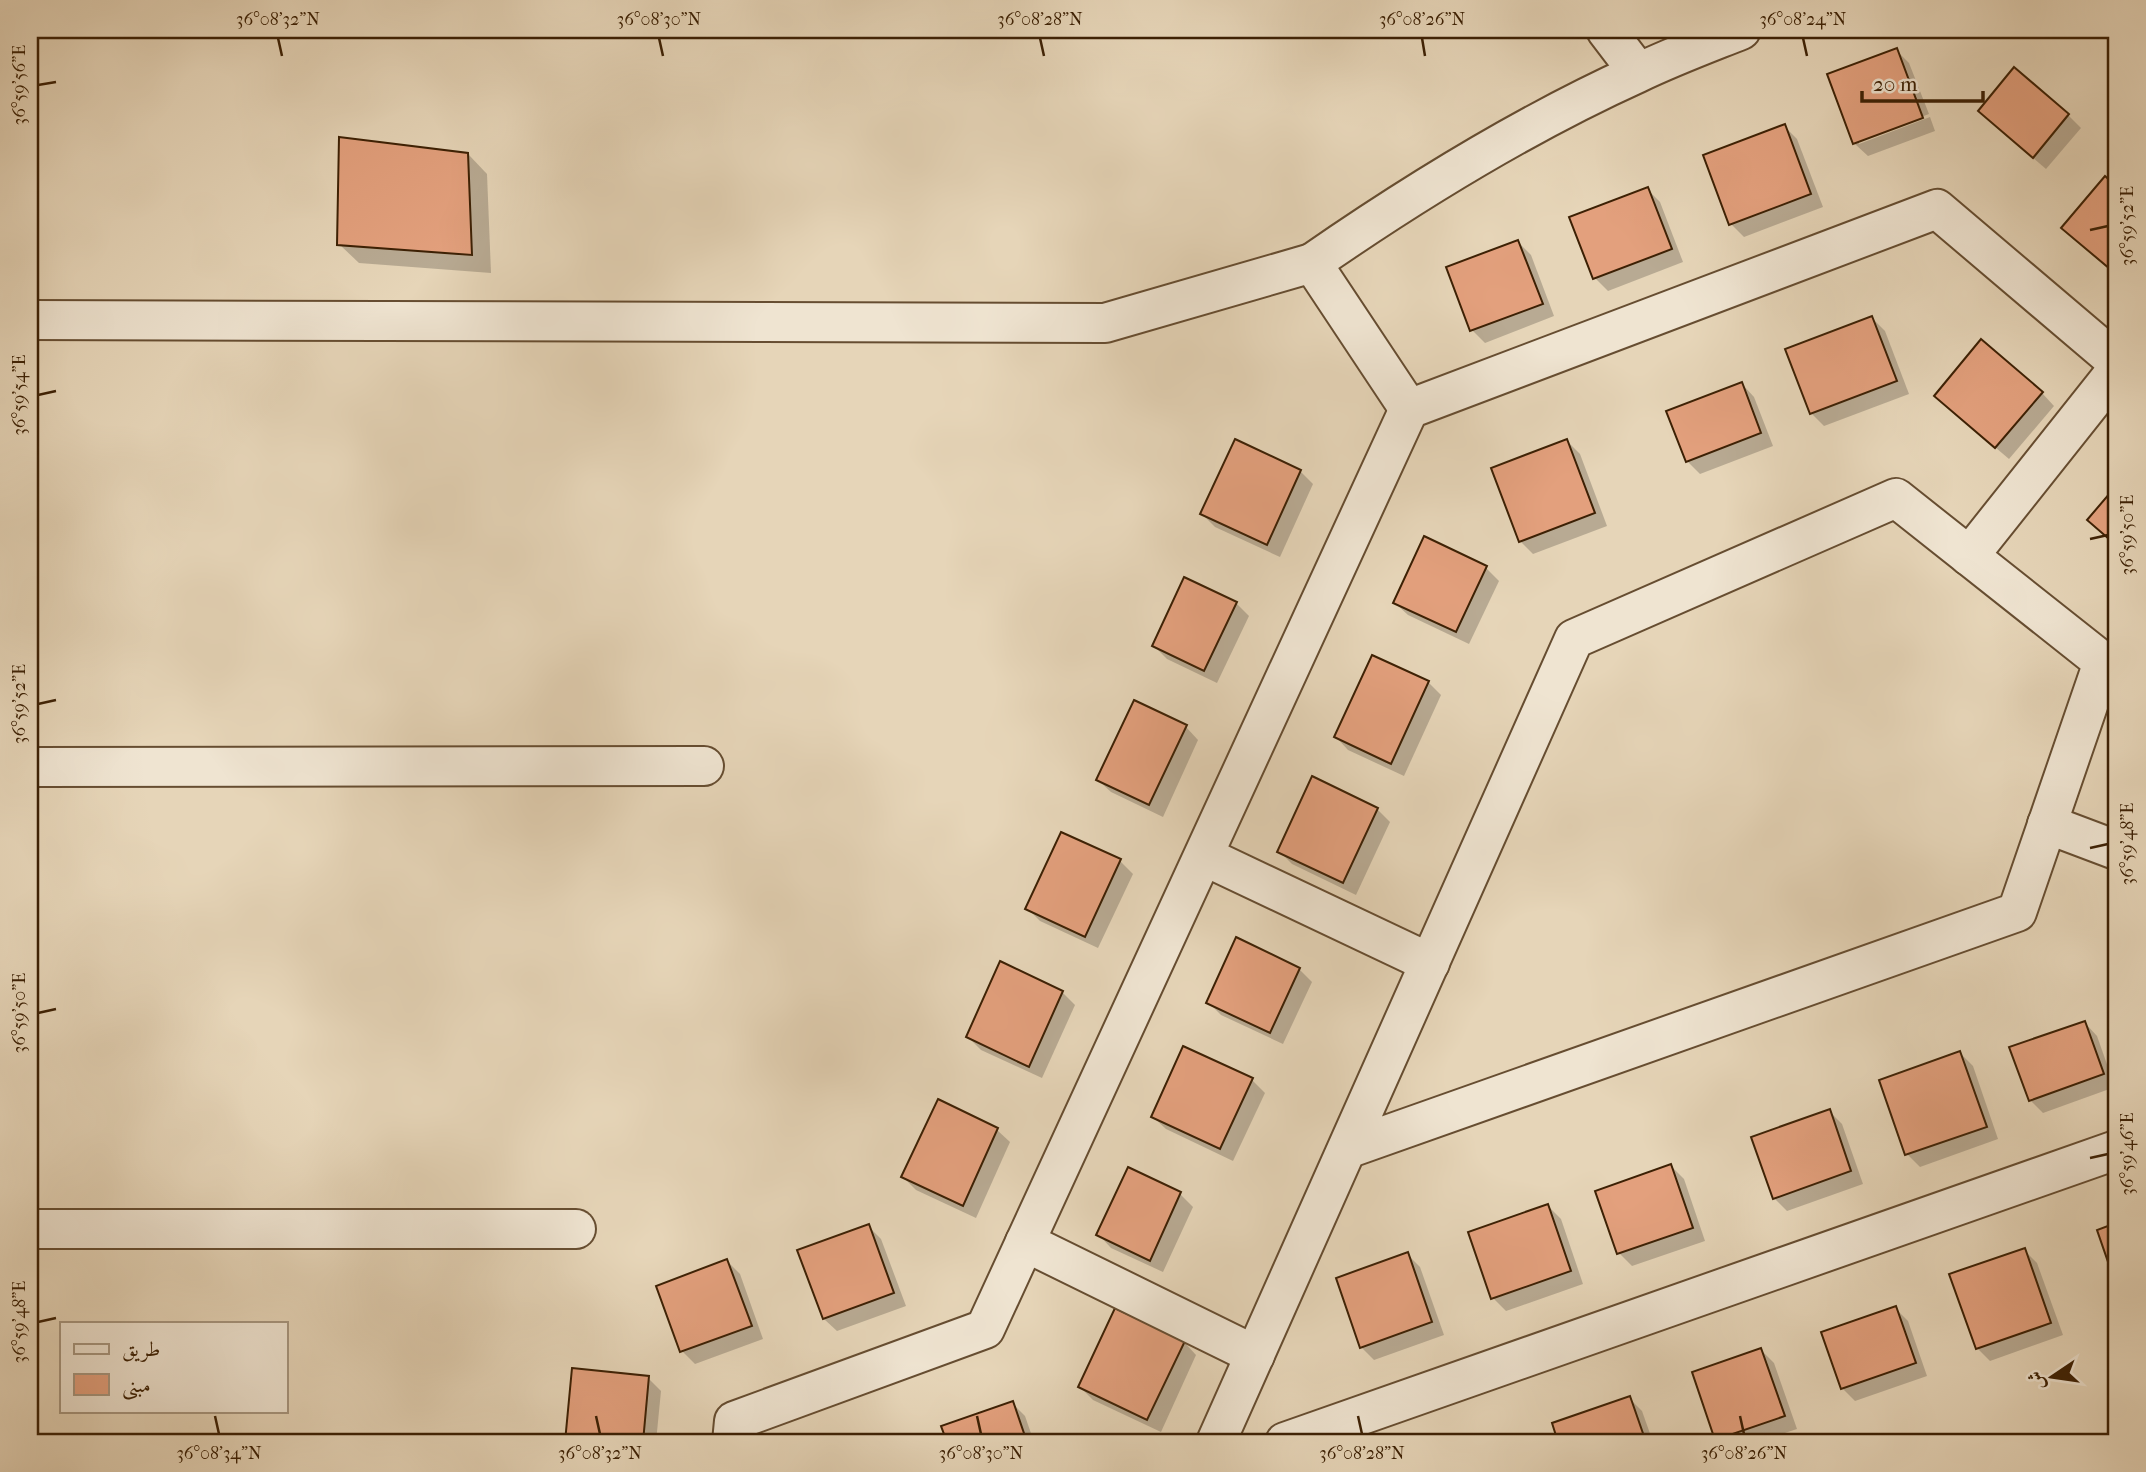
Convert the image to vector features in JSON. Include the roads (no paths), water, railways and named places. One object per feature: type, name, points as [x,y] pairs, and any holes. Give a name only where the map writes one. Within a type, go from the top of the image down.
[{"type":"street","points":[[1606,30],[1638,72]]},
{"type":"street","points":[[30,320],[1105,323],[1312,263],[1390,209],[1553,114],[1638,72],[1741,30]]},
{"type":"street","points":[[732,1442],[734,1421],[985,1329],[1409,410],[1937,209],[2116,361]]},
{"type":"street","points":[[1312,263],[1409,410]]},
{"type":"street","points":[[1969,556],[2116,371]]},
{"type":"street","points":[[1216,1442],[1574,639],[1896,498],[2103,662],[2017,912],[1347,1149]]},
{"type":"street","points":[[30,767],[704,766]]},
{"type":"street","points":[[2047,824],[2116,850]]},
{"type":"street","points":[[1204,856],[1430,964]]},
{"type":"street","points":[[1285,1442],[2116,1150]]},
{"type":"street","points":[[30,1229],[576,1228]]},
{"type":"street","points":[[1025,1242],[1255,1355]]}]
